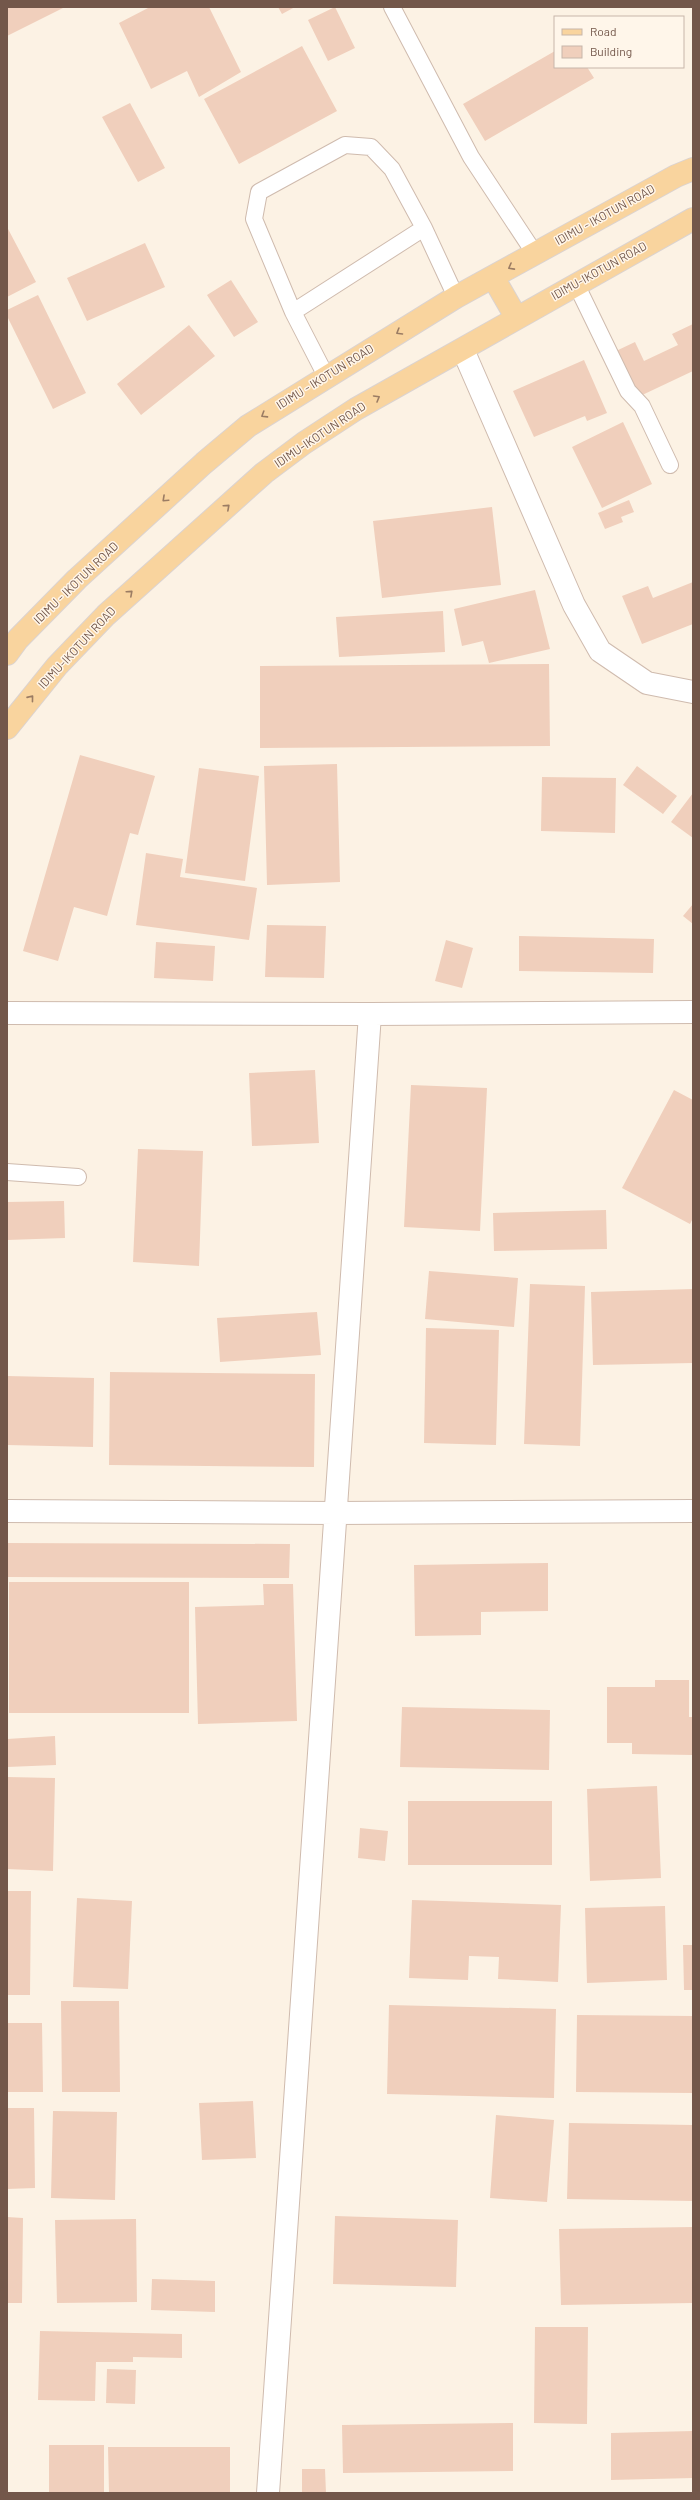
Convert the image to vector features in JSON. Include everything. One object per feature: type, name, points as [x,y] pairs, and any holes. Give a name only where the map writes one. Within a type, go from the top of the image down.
[{"type":"main road","name":"IDIMU - IKOTUN ROAD","points":[[7,654],[18,639],[77,579],[204,463],[248,426],[326,376],[456,297],[676,176],[693,169]]},
{"type":"main road","name":"IDIMU-IKOTUN ROAD","points":[[7,728],[57,666],[106,615],[264,473],[304,443],[356,410],[463,350],[516,317],[693,218]]},
{"type":"main road","points":[[493,277],[516,317]]},
{"type":"street","points":[[463,350],[574,606],[600,651],[647,683],[693,692]]},
{"type":"street","points":[[7,1013],[370,1014],[693,1012]]},
{"type":"street","points":[[268,2493],[370,1014]]},
{"type":"street","points":[[7,1511],[336,1513],[693,1510]]},
{"type":"lane","points":[[392,7],[471,157],[535,254]]},
{"type":"lane","points":[[326,376],[293,312],[254,219],[259,192],[345,145],[371,147],[392,169],[424,228],[456,297]]},
{"type":"lane","points":[[293,312],[424,228]]},
{"type":"lane","points":[[576,284],[628,391],[642,406],[670,465]]},
{"type":"lane","points":[[7,1172],[78,1177]]},
{"type":"building","points":[[7,7],[65,7],[7,36]]},
{"type":"building","points":[[150,7],[209,7],[241,72],[199,97],[187,71],[151,89],[119,23]]},
{"type":"building","points":[[278,7],[295,7],[282,14]]},
{"type":"building","points":[[335,7],[355,48],[328,61],[308,20]]},
{"type":"building","points":[[302,46],[337,111],[239,164],[204,99]]},
{"type":"building","points":[[554,52],[554,68],[588,68],[594,78],[485,141],[463,104]]},
{"type":"building","points":[[130,103],[165,168],[138,182],[102,117]]},
{"type":"building","points":[[7,227],[36,282],[7,297]]},
{"type":"building","points":[[145,243],[165,287],[87,321],[67,278]]},
{"type":"building","points":[[231,280],[258,322],[234,337],[207,295]]},
{"type":"building","points":[[38,295],[86,393],[53,409],[7,316],[7,310]]},
{"type":"building","points":[[693,324],[693,371],[638,397],[616,351],[635,342],[644,361],[678,345],[672,334]]},
{"type":"building","points":[[189,325],[215,356],[141,415],[117,384]]},
{"type":"building","points":[[584,360],[607,413],[587,421],[585,416],[534,437],[513,391]]},
{"type":"building","points":[[623,422],[652,484],[602,508],[572,447]]},
{"type":"building","points":[[629,500],[634,512],[621,517],[623,522],[605,529],[598,513]]},
{"type":"building","points":[[492,507],[501,585],[382,598],[373,521]]},
{"type":"building","points":[[693,582],[693,624],[642,644],[622,596],[648,586],[653,598]]},
{"type":"building","points":[[535,590],[550,649],[489,663],[483,641],[462,646],[454,609]]},
{"type":"building","points":[[443,611],[445,652],[339,657],[336,617]]},
{"type":"building","points":[[549,664],[550,746],[260,748],[260,666]]},
{"type":"building","points":[[80,755],[155,776],[138,835],[130,833],[107,916],[74,907],[58,961],[23,951]]},
{"type":"building","points":[[337,764],[340,882],[267,885],[264,766]]},
{"type":"building","points":[[637,766],[677,796],[663,814],[623,785]]},
{"type":"building","points":[[199,768],[259,776],[245,881],[185,873]]},
{"type":"building","points":[[542,777],[616,778],[615,833],[541,831]]},
{"type":"building","points":[[693,793],[693,838],[671,822]]},
{"type":"building","points":[[146,853],[183,859],[180,877],[257,888],[249,940],[136,925]]},
{"type":"building","points":[[693,904],[693,924],[683,916]]},
{"type":"building","points":[[267,925],[326,926],[324,978],[265,977]]},
{"type":"building","points":[[519,936],[654,939],[653,973],[519,971]]},
{"type":"building","points":[[446,940],[473,948],[462,988],[435,981]]},
{"type":"building","points":[[156,942],[215,946],[213,981],[154,978]]},
{"type":"building","points":[[315,1070],[319,1143],[252,1146],[249,1073]]},
{"type":"building","points":[[411,1085],[487,1088],[480,1231],[404,1227]]},
{"type":"building","points":[[674,1090],[693,1100],[693,1218],[690,1224],[622,1188]]},
{"type":"building","points":[[138,1149],[203,1151],[199,1266],[133,1262]]},
{"type":"building","points":[[64,1201],[65,1238],[7,1240],[7,1202]]},
{"type":"building","points":[[606,1210],[607,1249],[494,1251],[493,1213]]},
{"type":"building","points":[[429,1271],[518,1278],[514,1327],[425,1319]]},
{"type":"building","points":[[530,1284],[585,1286],[580,1446],[524,1444]]},
{"type":"building","points":[[693,1289],[693,1363],[593,1365],[591,1292]]},
{"type":"building","points":[[317,1312],[321,1355],[220,1362],[217,1318]]},
{"type":"building","points":[[426,1328],[499,1330],[496,1445],[424,1443]]},
{"type":"building","points":[[110,1372],[315,1374],[314,1467],[109,1465]]},
{"type":"building","points":[[7,1376],[94,1378],[93,1447],[7,1445]]},
{"type":"building","points":[[7,1543],[290,1544],[289,1578],[7,1577]]},
{"type":"building","points":[[548,1563],[548,1611],[481,1612],[481,1635],[415,1636],[414,1565]]},
{"type":"building","points":[[9,1582],[189,1582],[189,1713],[9,1713]]},
{"type":"building","points":[[263,1584],[293,1584],[297,1721],[198,1724],[195,1607],[264,1605]]},
{"type":"building","points":[[655,1680],[689,1680],[689,1717],[693,1717],[693,1755],[632,1754],[632,1743],[607,1743],[607,1687],[655,1687]]},
{"type":"building","points":[[402,1707],[550,1710],[549,1770],[400,1767]]},
{"type":"building","points":[[55,1736],[56,1765],[7,1767],[7,1739]]},
{"type":"building","points":[[7,1777],[55,1778],[53,1871],[7,1869]]},
{"type":"building","points":[[657,1786],[661,1878],[590,1881],[587,1789]]},
{"type":"building","points":[[408,1801],[552,1801],[552,1865],[408,1865]]},
{"type":"building","points":[[360,1828],[388,1831],[385,1861],[358,1858]]},
{"type":"building","points":[[7,1891],[31,1891],[30,1995],[7,1995]]},
{"type":"building","points":[[77,1898],[132,1901],[128,1989],[73,1987]]},
{"type":"building","points":[[412,1900],[561,1905],[558,1982],[498,1979],[499,1957],[469,1956],[468,1980],[409,1978]]},
{"type":"building","points":[[665,1906],[667,1980],[587,1983],[585,1908]]},
{"type":"building","points":[[683,1945],[693,1945],[693,1990],[684,1990]]},
{"type":"building","points":[[61,2001],[119,2001],[120,2092],[62,2092]]},
{"type":"building","points":[[389,2005],[556,2009],[554,2098],[387,2094]]},
{"type":"building","points":[[577,2015],[693,2016],[693,2093],[576,2092]]},
{"type":"building","points":[[7,2023],[42,2023],[43,2092],[7,2092]]},
{"type":"building","points":[[253,2101],[256,2158],[202,2160],[199,2103]]},
{"type":"building","points":[[7,2108],[34,2108],[35,2188],[7,2189]]},
{"type":"building","points":[[53,2111],[117,2112],[115,2200],[51,2198]]},
{"type":"building","points":[[496,2115],[554,2120],[547,2202],[490,2198]]},
{"type":"building","points":[[569,2123],[693,2125],[693,2201],[567,2199]]},
{"type":"building","points":[[335,2216],[458,2220],[456,2287],[333,2284]]},
{"type":"building","points":[[7,2217],[23,2218],[22,2303],[7,2303]]},
{"type":"building","points":[[136,2219],[137,2302],[57,2303],[55,2220]]},
{"type":"building","points":[[693,2227],[693,2303],[561,2305],[559,2229]]},
{"type":"building","points":[[152,2279],[215,2281],[215,2312],[151,2310]]},
{"type":"building","points":[[535,2327],[588,2327],[587,2424],[534,2423]]},
{"type":"building","points":[[40,2331],[182,2334],[182,2358],[133,2357],[133,2362],[96,2362],[95,2401],[38,2400]]},
{"type":"building","points":[[107,2369],[136,2370],[135,2404],[106,2403]]},
{"type":"building","points":[[513,2423],[513,2471],[343,2473],[342,2425]]},
{"type":"building","points":[[693,2431],[693,2478],[611,2480],[611,2433]]},
{"type":"building","points":[[49,2445],[104,2445],[104,2493],[49,2493]]},
{"type":"building","points":[[108,2447],[230,2447],[230,2493],[109,2493]]},
{"type":"building","points":[[302,2469],[325,2469],[326,2493],[302,2493]]}]
